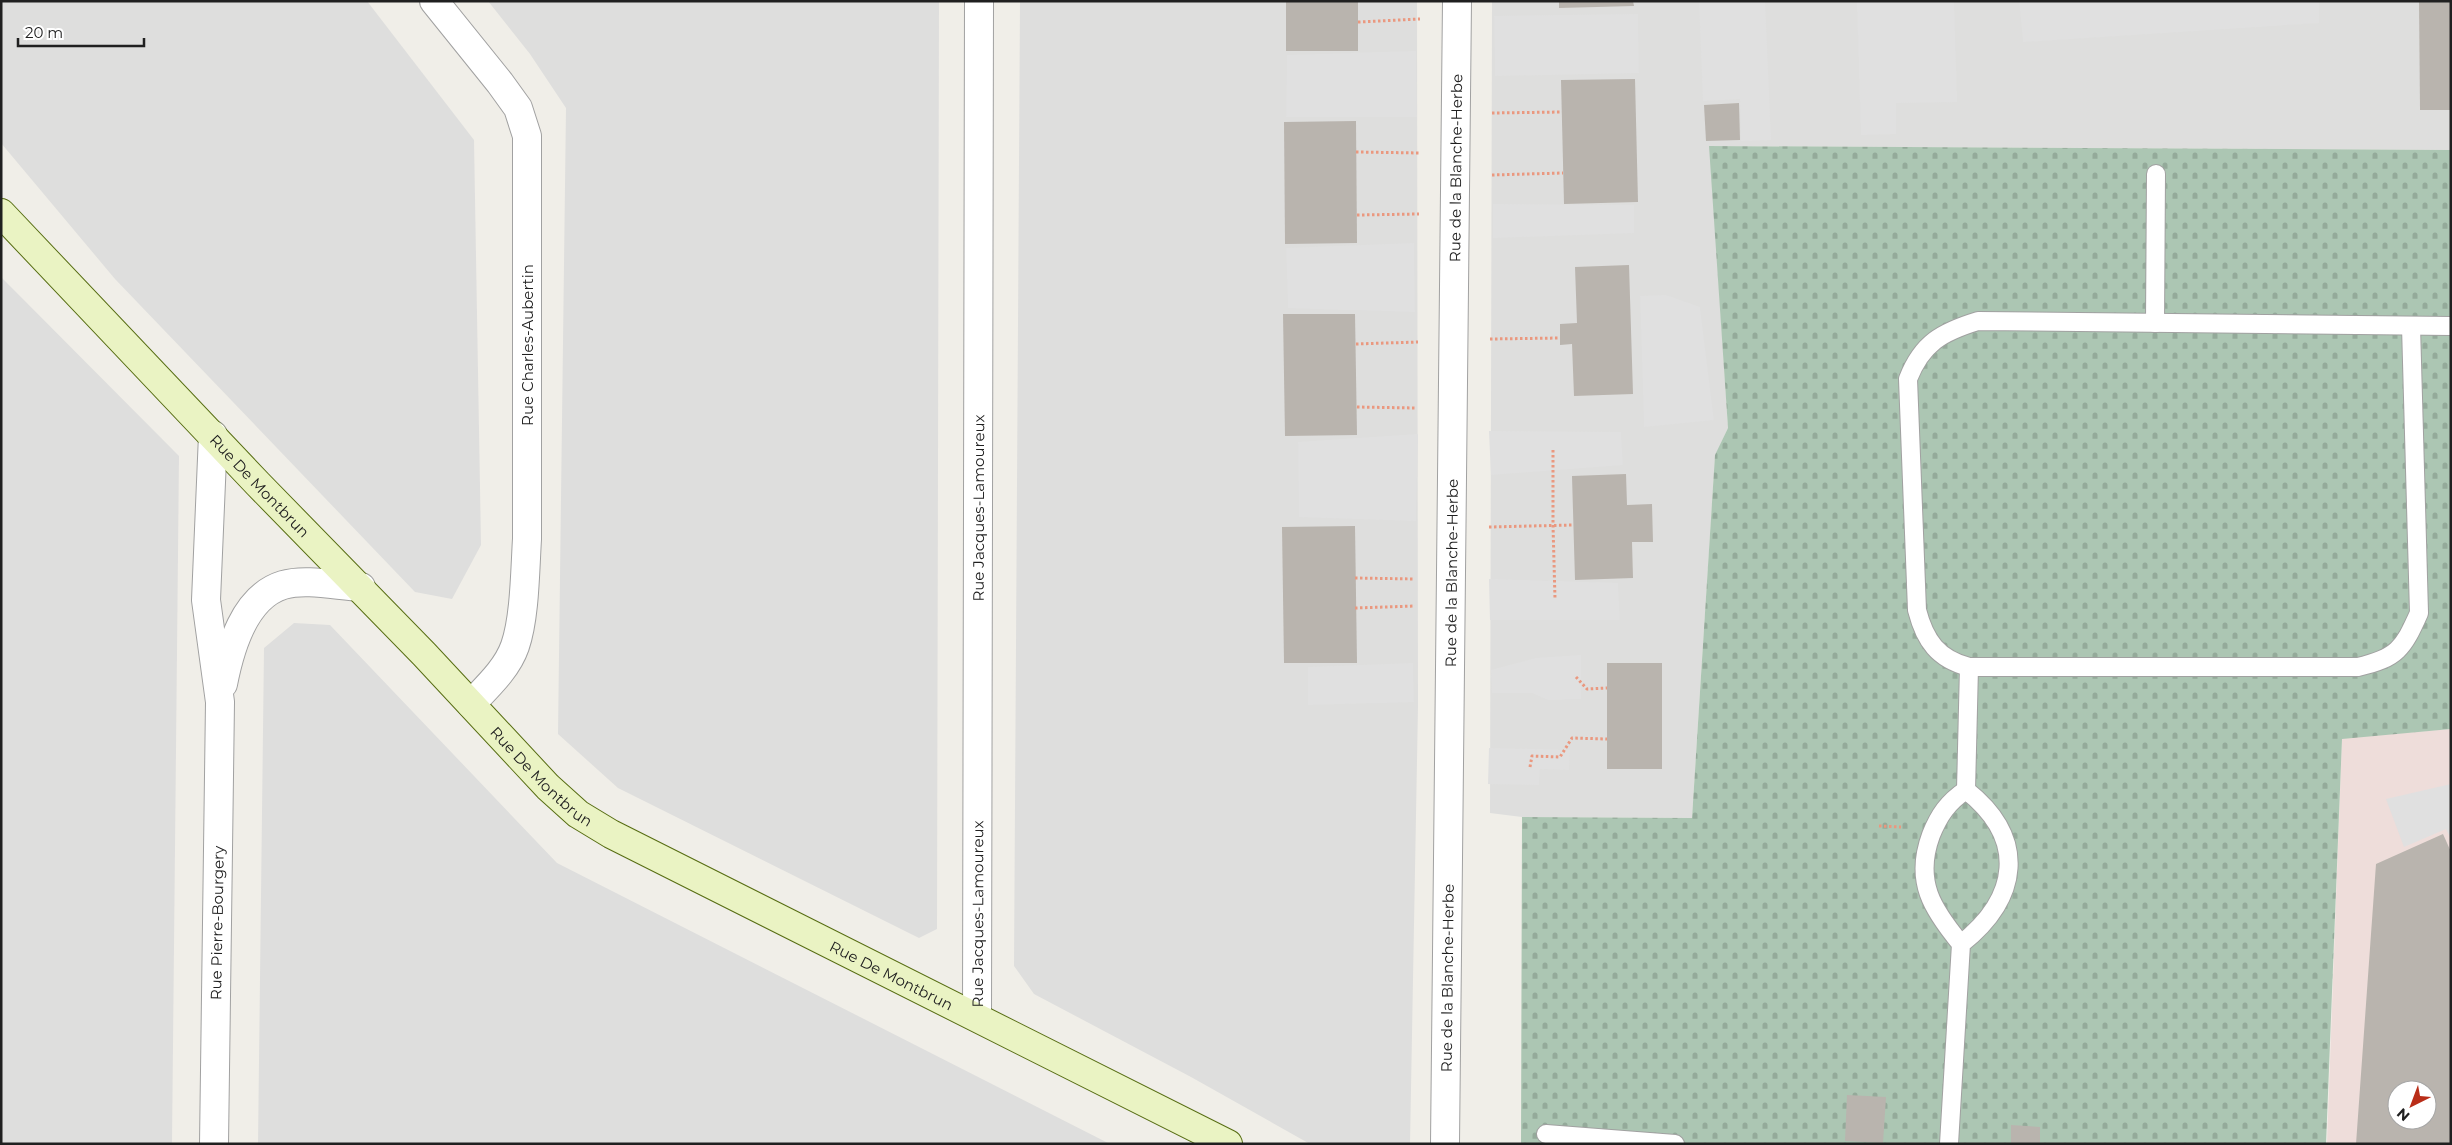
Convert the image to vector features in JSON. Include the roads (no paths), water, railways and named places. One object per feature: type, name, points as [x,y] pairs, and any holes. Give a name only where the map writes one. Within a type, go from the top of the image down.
[{"type":"street","name":"Rue Charles-Aubertin","points":[[434,1],[518,108],[527,136],[527,539],[524,596],[515,646],[498,676],[471,704]]},
{"type":"street","name":"Rue Jacques-Lamoureux","points":[[977,1016],[979,1]]},
{"type":"street","name":"Rue de la Blanche-Herbe","points":[[1445,1144],[1457,1]]},
{"type":"street","name":"Rue De Montbrun","points":[[1,213],[361,587],[548,787],[578,814],[620,838],[1228,1144]]},
{"type":"street","name":"Rue Pierre-Bourgery","points":[[213,435],[206,600],[220,702],[214,1144]]},
{"type":"street","name":"Rue Pierre-Bourgery","points":[[220,702],[228,660],[237,635],[252,610],[266,594],[284,585],[305,583],[361,587]]},
{"type":"lane","points":[[2155,323],[2156,174]]},
{"type":"lane","points":[[2411,326],[2418,613],[2406,641],[2383,662],[2358,667],[1969,667],[1952,662],[1938,652],[1922,628],[1917,610],[1908,379],[1915,360],[1930,343],[1952,329],[1978,321],[2451,326]]},
{"type":"lane","points":[[1966,790],[1969,667]]},
{"type":"lane","points":[[1949,1144],[1961,944],[1945,925],[1933,904],[1924,883],[1923,862],[1939,816],[1952,800],[1966,790]]},
{"type":"lane","points":[[1961,944],[1988,920],[1999,904],[2006,883],[2008,862],[2004,839],[1994,817],[1983,804],[1966,790]]},
{"type":"lane","points":[[1546,1134],[1675,1144]]}]
